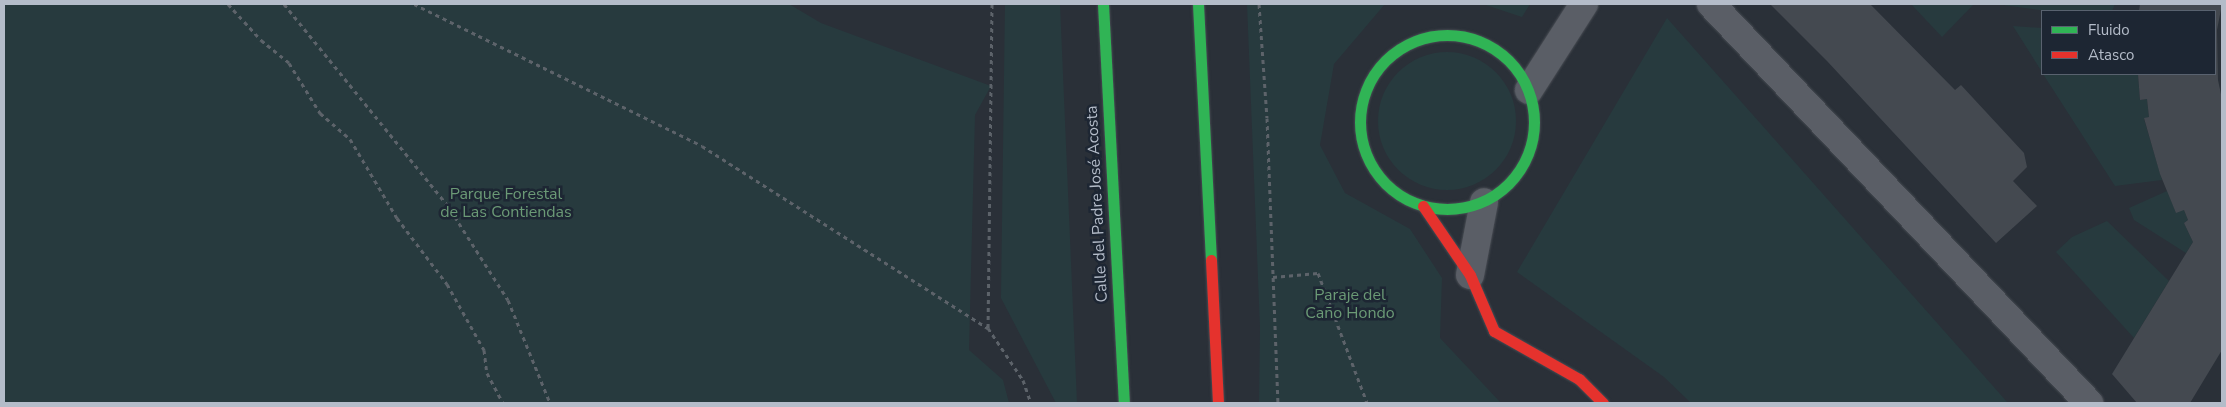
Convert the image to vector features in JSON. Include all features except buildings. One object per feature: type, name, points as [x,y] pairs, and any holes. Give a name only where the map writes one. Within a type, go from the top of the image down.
[{"type":"main road","name":"Calle del Padre José Acosta","points":[[1102,4],[1124,403]]},
{"type":"main road","points":[[1198,4],[1218,403]]},
{"type":"main road","points":[[1434,35],[1464,35],[1491,46],[1514,65],[1529,90],[1535,116],[1532,142],[1523,167],[1506,188],[1484,202],[1450,210],[1423,206],[1396,193],[1375,172],[1362,146],[1360,116],[1367,87],[1383,62],[1406,44],[1434,35]]},
{"type":"main road","points":[[1423,206],[1470,275],[1494,331],[1579,379],[1603,403]]},
{"type":"street","points":[[1529,90],[1584,4]]},
{"type":"street","points":[[1711,4],[2088,403]]},
{"type":"street","points":[[1470,275],[1484,202]]},
{"type":"path","points":[[228,4],[261,40],[289,63],[320,113],[350,139],[397,218],[447,284],[484,350],[487,373],[503,403]]},
{"type":"path","points":[[284,4],[446,203],[508,300],[550,403]]},
{"type":"path","points":[[414,4],[702,146],[988,328],[1023,380],[1031,403]]},
{"type":"path","points":[[988,328],[992,4]]},
{"type":"path","points":[[1259,4],[1267,118],[1278,403]]},
{"type":"path","points":[[1273,277],[1318,273],[1366,403]]},
{"type":"green space","name":"Parque Forestal de Las Contiendas","points":[[4,4],[789,4],[821,23],[991,86],[975,115],[969,350],[1003,380],[1009,403],[4,403]]},
{"type":"green space","points":[[1005,4],[1060,4],[1077,403],[1056,403],[1001,298]]},
{"type":"green space","name":"Paraje del Caño Hondo","points":[[1247,4],[1385,4],[1334,64],[1320,145],[1345,193],[1410,229],[1442,278],[1440,338],[1501,403],[1259,403],[1260,328]]},
{"type":"green space","points":[[1483,4],[1530,4],[1522,17]]},
{"type":"green space","points":[[1911,4],[1974,4],[1942,37]]},
{"type":"green space","points":[[1996,4],[2115,4],[2112,10],[2041,10]]},
{"type":"green space","points":[[1667,18],[2008,403],[1691,403],[1664,377],[1517,272]]},
{"type":"green space","points":[[2013,26],[2041,28],[2041,70]]},
{"type":"green space","points":[[1447,52],[1473,57],[1496,72],[1511,95],[1516,121],[1511,147],[1496,170],[1473,185],[1447,190],[1421,185],[1398,170],[1383,147],[1378,121],[1383,95],[1398,72],[1421,57]]},
{"type":"green space","points":[[2044,75],[2138,75],[2140,100],[2147,99],[2149,117],[2144,119],[2162,180],[2115,186]]},
{"type":"green space","points":[[2167,191],[2176,212],[2184,210],[2188,220],[2184,223],[2193,242],[2186,253],[2134,220],[2129,208]]},
{"type":"green space","points":[[2107,221],[2169,281],[2134,338],[2056,252],[2072,237]]},
{"type":"traffic: fast","points":[[1103,4],[1124,403]]},
{"type":"traffic: fast","points":[[1198,4],[1211,260]]},
{"type":"traffic: fast","points":[[1438,35],[1456,35],[1488,45],[1509,60],[1524,81],[1534,113],[1534,122],[1534,131],[1524,163],[1509,184],[1488,199],[1472,205],[1456,209],[1438,209],[1406,199],[1385,184],[1370,163],[1364,147],[1360,131],[1360,113],[1370,81],[1385,60],[1406,45],[1422,39],[1438,35]]},
{"type":"traffic: jam","points":[[1423,206],[1470,275],[1494,331],[1579,379],[1603,403]]},
{"type":"traffic: jam","points":[[1211,260],[1218,403]]}]
